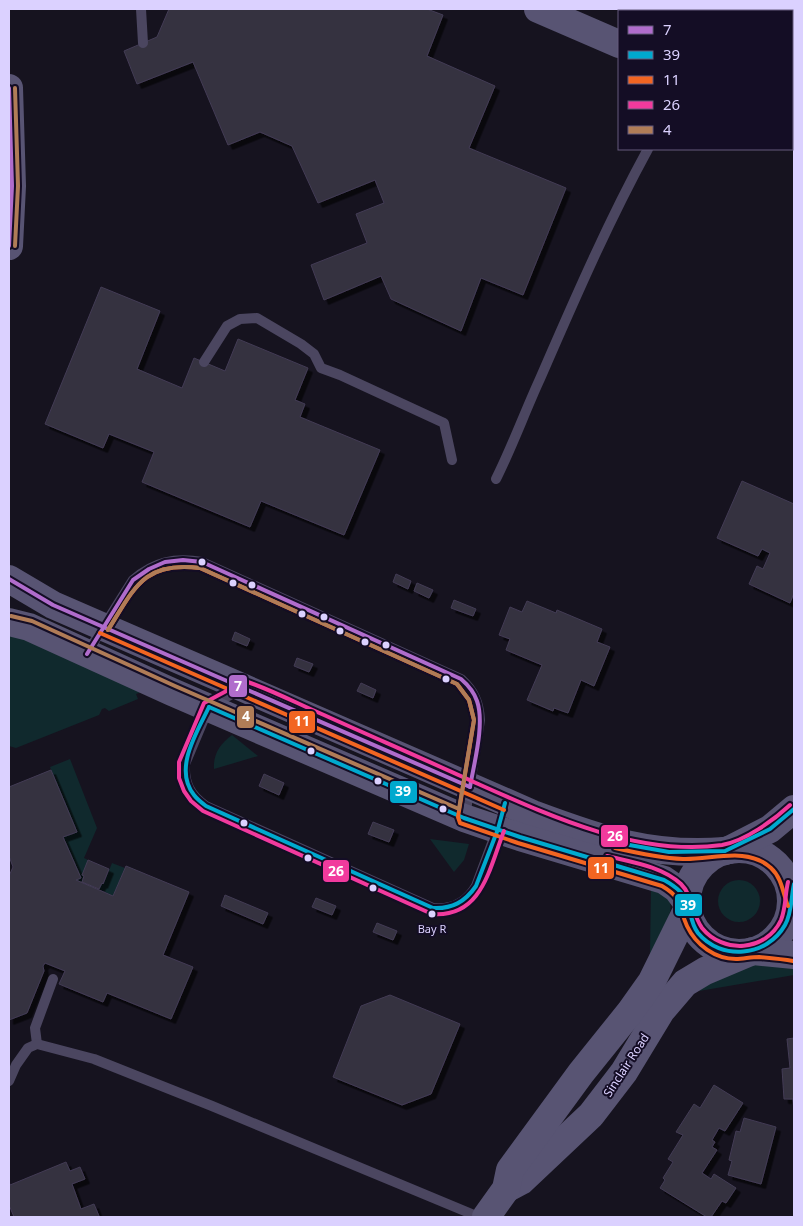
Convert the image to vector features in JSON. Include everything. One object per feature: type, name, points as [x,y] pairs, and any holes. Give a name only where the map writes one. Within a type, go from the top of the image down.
[{"type":"street","points":[[538,9],[618,44]]},
{"type":"street","points":[[9,88],[12,186],[9,246]]},
{"type":"street","points":[[9,579],[52,605],[244,687],[505,803],[581,832],[615,842],[669,852],[750,850],[769,858],[784,874],[793,895],[790,912],[782,931],[772,942],[751,952]]},
{"type":"street","points":[[9,622],[29,627],[209,708],[464,818],[664,880],[677,889],[688,906],[694,928],[709,944],[728,952],[794,954]]},
{"type":"street","points":[[688,906],[689,890],[697,871],[712,857],[770,829],[794,810]]},
{"type":"street","name":"Sinclair Road","points":[[486,1217],[506,1189],[510,1170],[581,1073],[630,1012],[652,981],[688,906]]},
{"type":"street","name":"Sinclair Road","points":[[506,1189],[521,1181],[591,1115],[624,1072],[661,1011],[685,983],[705,971],[751,952]]},
{"type":"lane","points":[[141,9],[143,43]]},
{"type":"lane","points":[[496,479],[622,197],[647,150]]},
{"type":"lane","points":[[204,362],[226,326],[240,319],[257,318],[314,354],[321,368],[444,423],[452,460]]},
{"type":"lane","points":[[87,654],[133,580],[142,572],[163,562],[176,560],[202,562],[461,679],[470,687],[476,697],[480,720],[464,818]]},
{"type":"lane","points":[[244,687],[209,708],[185,764],[186,782],[194,797],[206,806],[433,908],[442,909],[457,906],[471,894],[476,886],[498,829],[505,803]]},
{"type":"lane","points":[[37,1044],[35,1028],[53,978]]},
{"type":"lane","points":[[9,1081],[16,1065],[28,1048],[37,1044],[94,1058],[479,1217]]},
{"type":"green space","points":[[9,630],[147,690],[136,694],[138,699],[109,711],[105,708],[102,709],[99,715],[16,748],[9,746]]},
{"type":"green space","points":[[232,735],[258,756],[214,769],[218,750]]},
{"type":"green space","points":[[70,759],[97,828],[84,858],[88,860],[82,882],[76,880],[81,878],[63,837],[76,832],[50,767]]},
{"type":"green space","points":[[430,839],[469,844],[464,860],[454,872]]},
{"type":"green space","points":[[112,863],[125,868],[113,896],[99,889],[102,883],[104,883]]},
{"type":"green space","points":[[743,880],[751,883],[757,889],[760,901],[757,913],[751,919],[735,922],[727,919],[721,913],[718,897],[721,889],[727,883]]},
{"type":"green space","points":[[651,888],[658,888],[668,898],[670,913],[665,927],[650,954]]},
{"type":"green space","points":[[744,965],[794,965],[794,975],[699,991],[701,988]]},
{"type":"building","points":[[169,9],[427,9],[443,15],[427,56],[495,86],[469,148],[566,188],[523,295],[481,278],[461,331],[391,299],[381,276],[324,300],[311,265],[367,243],[356,214],[384,203],[375,180],[318,203],[292,146],[260,132],[228,145],[193,62],[137,84],[124,51],[157,37]]},
{"type":"building","points":[[666,9],[794,9],[794,83],[793,10]]},
{"type":"building","points":[[101,287],[160,311],[137,369],[182,388],[194,358],[225,371],[238,339],[308,368],[295,400],[305,404],[300,417],[380,450],[344,535],[261,501],[250,527],[142,482],[154,452],[109,434],[103,448],[45,424]]},
{"type":"building","points":[[742,481],[794,504],[794,593],[790,603],[749,584],[757,566],[763,569],[770,553],[762,549],[758,556],[717,538]]},
{"type":"building","points":[[396,574],[411,581],[408,589],[393,582]]},
{"type":"building","points":[[417,583],[433,590],[429,598],[414,591]]},
{"type":"building","points":[[454,600],[476,609],[473,616],[451,608]]},
{"type":"building","points":[[527,601],[556,613],[557,610],[602,629],[597,642],[610,647],[594,686],[581,680],[568,713],[554,708],[553,711],[527,700],[542,665],[506,650],[510,639],[499,635],[510,607],[522,612]]},
{"type":"building","points":[[235,632],[250,639],[247,646],[232,640]]},
{"type":"building","points":[[297,658],[313,664],[309,672],[294,666]]},
{"type":"building","points":[[361,683],[376,690],[373,698],[357,691]]},
{"type":"building","points":[[51,770],[77,832],[63,837],[81,878],[76,880],[113,896],[126,866],[189,892],[163,955],[193,967],[171,1019],[107,993],[103,1002],[59,984],[65,971],[45,963],[43,966],[44,971],[27,1013],[9,1020],[9,876],[13,867],[9,856],[9,787]]},
{"type":"building","points":[[264,774],[284,783],[279,795],[259,786]]},
{"type":"building","points":[[373,822],[394,830],[389,842],[368,834]]},
{"type":"building","points":[[88,860],[109,869],[99,889],[82,882],[84,876],[82,875]]},
{"type":"building","points":[[225,895],[268,913],[263,924],[221,906]]},
{"type":"building","points":[[316,898],[336,906],[332,915],[312,907]]},
{"type":"building","points":[[377,923],[397,931],[393,940],[373,932]]},
{"type":"building","points":[[390,995],[460,1024],[431,1094],[402,1105],[333,1077],[361,1006]]},
{"type":"building","points":[[794,1038],[794,1112],[793,1099],[784,1099],[782,1069],[790,1068],[787,1039]]},
{"type":"building","points":[[714,1085],[743,1103],[725,1131],[719,1128],[712,1140],[715,1142],[712,1147],[717,1150],[702,1173],[711,1179],[714,1174],[736,1188],[726,1203],[722,1201],[711,1217],[707,1217],[660,1188],[665,1180],[663,1178],[673,1162],[668,1159],[683,1135],[676,1132],[694,1104],[700,1108]]},
{"type":"building","points":[[744,1118],[776,1127],[761,1184],[728,1175],[732,1161],[729,1160],[736,1131],[740,1132]]},
{"type":"building","points":[[66,1162],[70,1171],[80,1167],[85,1179],[72,1184],[81,1209],[94,1204],[99,1216],[14,1217],[9,1205],[9,1181],[10,1185]]},
{"type":"transit line","name":"7","points":[[9,88],[12,186],[9,246]]},
{"type":"transit line","name":"4","points":[[15,88],[18,186],[15,246]]},
{"type":"transit line","name":"7","points":[[87,654],[133,580],[149,569],[165,562],[183,560],[202,562],[461,679],[468,686],[477,701],[480,721],[470,787]]},
{"type":"transit line","name":"11","points":[[108,630],[134,590],[153,573],[181,567],[200,568],[457,684],[469,700],[474,720],[458,817],[460,823],[518,843],[662,886],[677,899],[691,933],[707,950],[721,957],[736,959],[759,957],[793,961]]},
{"type":"transit line","name":"4","points":[[11,616],[32,621],[175,686],[459,809],[474,720],[469,700],[457,684],[200,568],[181,567],[153,573],[134,590],[108,630]]},
{"type":"transit line","name":"7","points":[[9,579],[53,605],[470,787]]},
{"type":"transit line","name":"11","points":[[100,633],[504,810]]},
{"type":"transit line","name":"26","points":[[504,831],[488,875],[473,900],[462,908],[449,913],[432,914],[203,811],[191,801],[184,791],[179,778],[179,762],[204,703],[245,681],[534,808],[596,831],[627,839],[659,845],[691,847],[722,845],[731,843],[759,829],[790,805]]},
{"type":"transit line","name":"39","points":[[209,707],[464,818],[520,837],[664,880],[684,896],[698,933],[708,942],[719,948],[743,952],[767,944],[777,936],[789,915],[794,884]]},
{"type":"transit line","name":"39","points":[[209,707],[193,739],[186,762],[188,785],[200,801],[206,806],[433,908],[452,906],[458,903],[476,886],[498,829],[505,803]]},
{"type":"transit line","name":"39","points":[[618,843],[669,852],[725,851],[770,829],[794,809]]},
{"type":"transit line","name":"11","points":[[615,848],[683,859],[729,856],[751,857],[762,861],[775,872],[788,906]]},
{"type":"transit line","name":"26","points":[[607,856],[646,866],[673,878],[685,889],[702,928],[721,942],[732,945],[744,946],[755,943],[774,931],[783,915],[788,882]]},
{"type":"place","name":"Bay R","points":[[432,914]]}]
